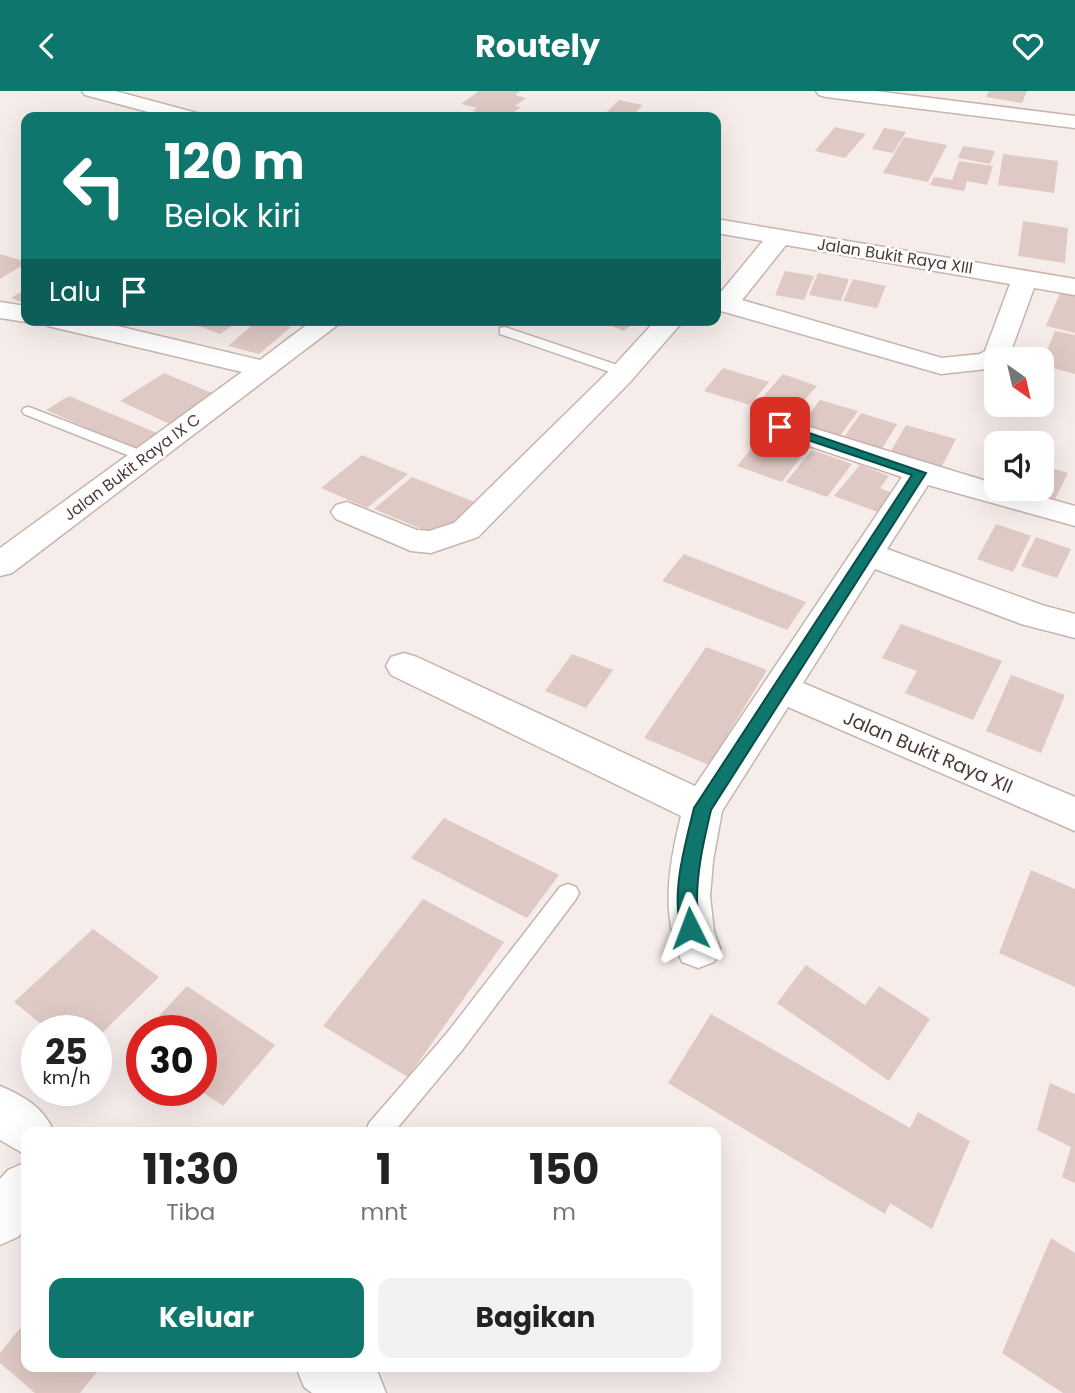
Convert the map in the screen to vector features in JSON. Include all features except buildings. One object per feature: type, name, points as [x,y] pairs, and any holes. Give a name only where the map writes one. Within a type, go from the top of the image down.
[{"type":"street","points":[[92,91],[171,112]]},
{"type":"street","points":[[826,91],[1075,122]]},
{"type":"street","name":"Jalan Bukit Raya XIII","points":[[721,227],[1075,287]]},
{"type":"street","points":[[734,252],[766,234]]},
{"type":"street","points":[[766,234],[729,298],[730,305],[942,366],[987,362],[997,355],[1025,278]]},
{"type":"street","points":[[82,326],[264,369]]},
{"type":"street","name":"Jalan Bukit Raya IX C","points":[[0,565],[323,326]]},
{"type":"street","points":[[347,512],[411,540],[431,543],[466,530],[624,372],[666,326]]},
{"type":"street","points":[[780,427],[920,473],[1075,516]]},
{"type":"street","points":[[698,948],[690,928],[688,901],[690,863],[703,808],[920,473]]},
{"type":"street","points":[[867,554],[1033,614],[1075,626]]},
{"type":"street","points":[[404,666],[703,808]]},
{"type":"street","name":"Jalan Bukit Raya XII","points":[[782,689],[1075,815]]},
{"type":"street","points":[[0,1110],[22,1127]]},
{"type":"street","points":[[0,1219],[21,1194]]},
{"type":"street","points":[[331,1372],[358,1393]]},
{"type":"lane","points":[[505,331],[624,372]]},
{"type":"lane","points":[[29,411],[145,457]]},
{"type":"lane","points":[[382,1127],[455,1041],[568,893]]},
{"type":"route","points":[[690,928],[690,863],[703,808],[920,473],[780,427]]}]
